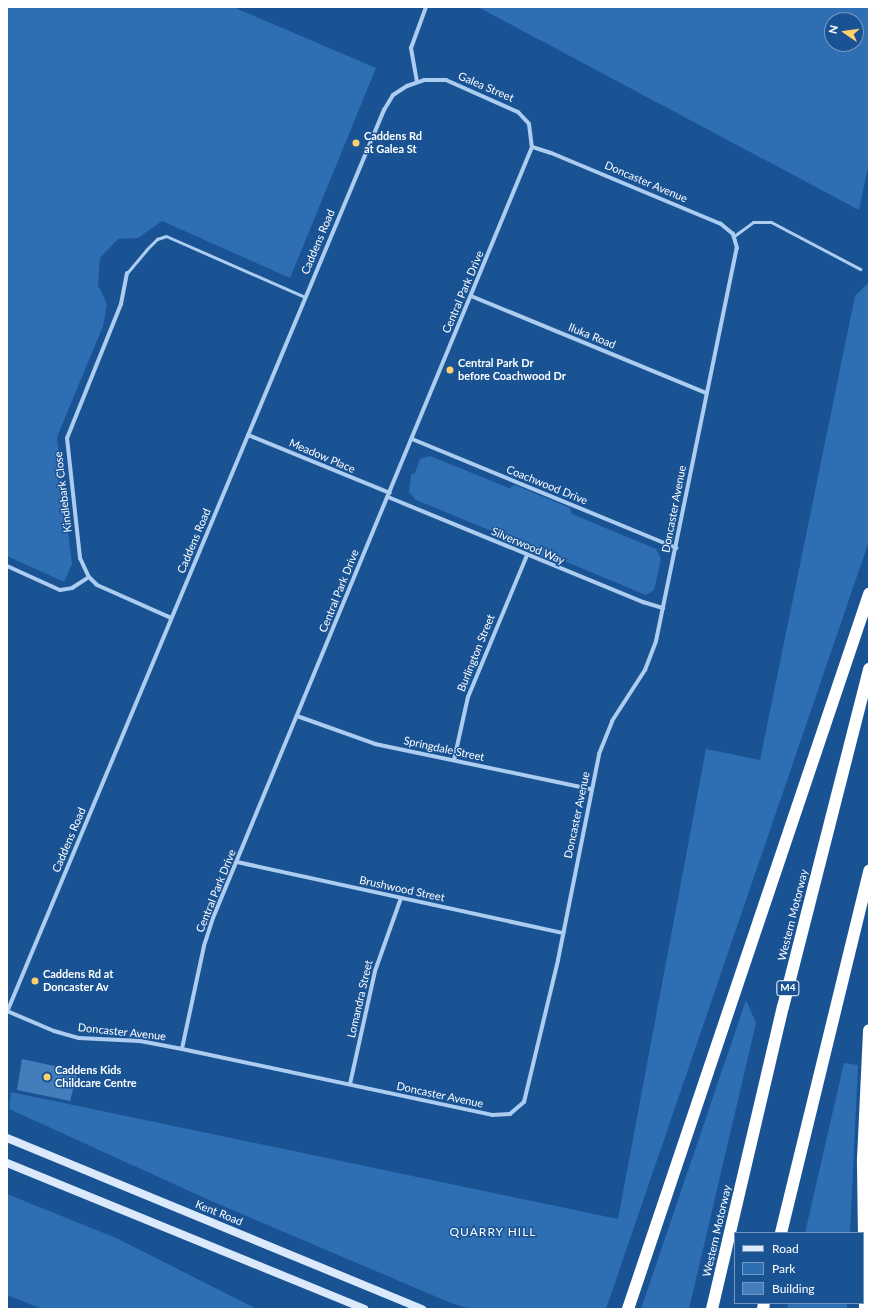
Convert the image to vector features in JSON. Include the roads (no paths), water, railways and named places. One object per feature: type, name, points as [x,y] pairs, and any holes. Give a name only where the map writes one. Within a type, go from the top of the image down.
[{"type":"highway","points":[[628,1309],[869,594]]},
{"type":"highway","name":"Western Motorway","points":[[712,1309],[783,1007],[869,669]]},
{"type":"highway","points":[[781,1232],[869,871]]},
{"type":"highway","points":[[864,1232],[863,1159],[869,1030]]},
{"type":"highway","points":[[864,1234],[865,1309]]},
{"type":"highway","points":[[624,1309],[632,1294]]},
{"type":"main road","name":"Kent Road","points":[[7,1138],[422,1309]]},
{"type":"main road","points":[[7,1163],[356,1308],[364,1309]]},
{"type":"street","points":[[417,82],[411,48],[426,7]]},
{"type":"street","name":"Galea Street","points":[[407,86],[417,82],[446,80],[514,108],[529,124],[532,147]]},
{"type":"street","name":"Caddens Road","points":[[7,1011],[384,110],[394,95],[407,86]]},
{"type":"street","name":"Doncaster Avenue","points":[[7,1011],[54,1031],[79,1038],[140,1041],[350,1084],[494,1116],[504,1116],[515,1111],[524,1102],[528,1091],[563,932],[590,789],[607,731],[652,654],[676,548],[706,393],[736,254],[734,236],[726,227],[716,221],[551,153],[532,147]]},
{"type":"street","name":"Central Park Drive","points":[[182,1049],[206,936],[532,147]]},
{"type":"street","name":"Kindlebark Close","points":[[127,273],[121,304],[67,438],[80,558],[89,577],[102,588],[171,618]]},
{"type":"street","name":"Iluka Road","points":[[471,296],[706,393]]},
{"type":"street","name":"Meadow Place","points":[[248,435],[389,495]]},
{"type":"street","name":"Coachwood Drive","points":[[412,439],[676,548]]},
{"type":"street","name":"Silverwood Way","points":[[389,495],[527,555],[643,602],[663,608]]},
{"type":"street","name":"Burlington Street","points":[[454,760],[469,692],[527,555]]},
{"type":"street","points":[[7,566],[60,590],[72,588],[89,577]]},
{"type":"street","name":"Springdale Street","points":[[297,716],[363,741],[590,789]]},
{"type":"street","name":"Brushwood Street","points":[[237,862],[563,932]]},
{"type":"street","name":"Lomandra Street","points":[[350,1084],[375,971],[401,898]]},
{"type":"lane","points":[[734,236],[753,222],[771,222],[860,269]]},
{"type":"lane","points":[[127,273],[146,250],[157,240],[166,236],[305,297]]},
{"type":"place","name":"Caddens Rd at Galea St","points":[[356,143]]},
{"type":"place","name":"Central Park Dr before Coachwood Dr","points":[[450,370]]},
{"type":"place","name":"Caddens Rd at Doncaster Av","points":[[35,981]]},
{"type":"place","name":"Caddens Kids Childcare Centre","points":[[47,1077]]},
{"type":"district","name":"QUARRY HILL","points":[[493,1232]]}]
